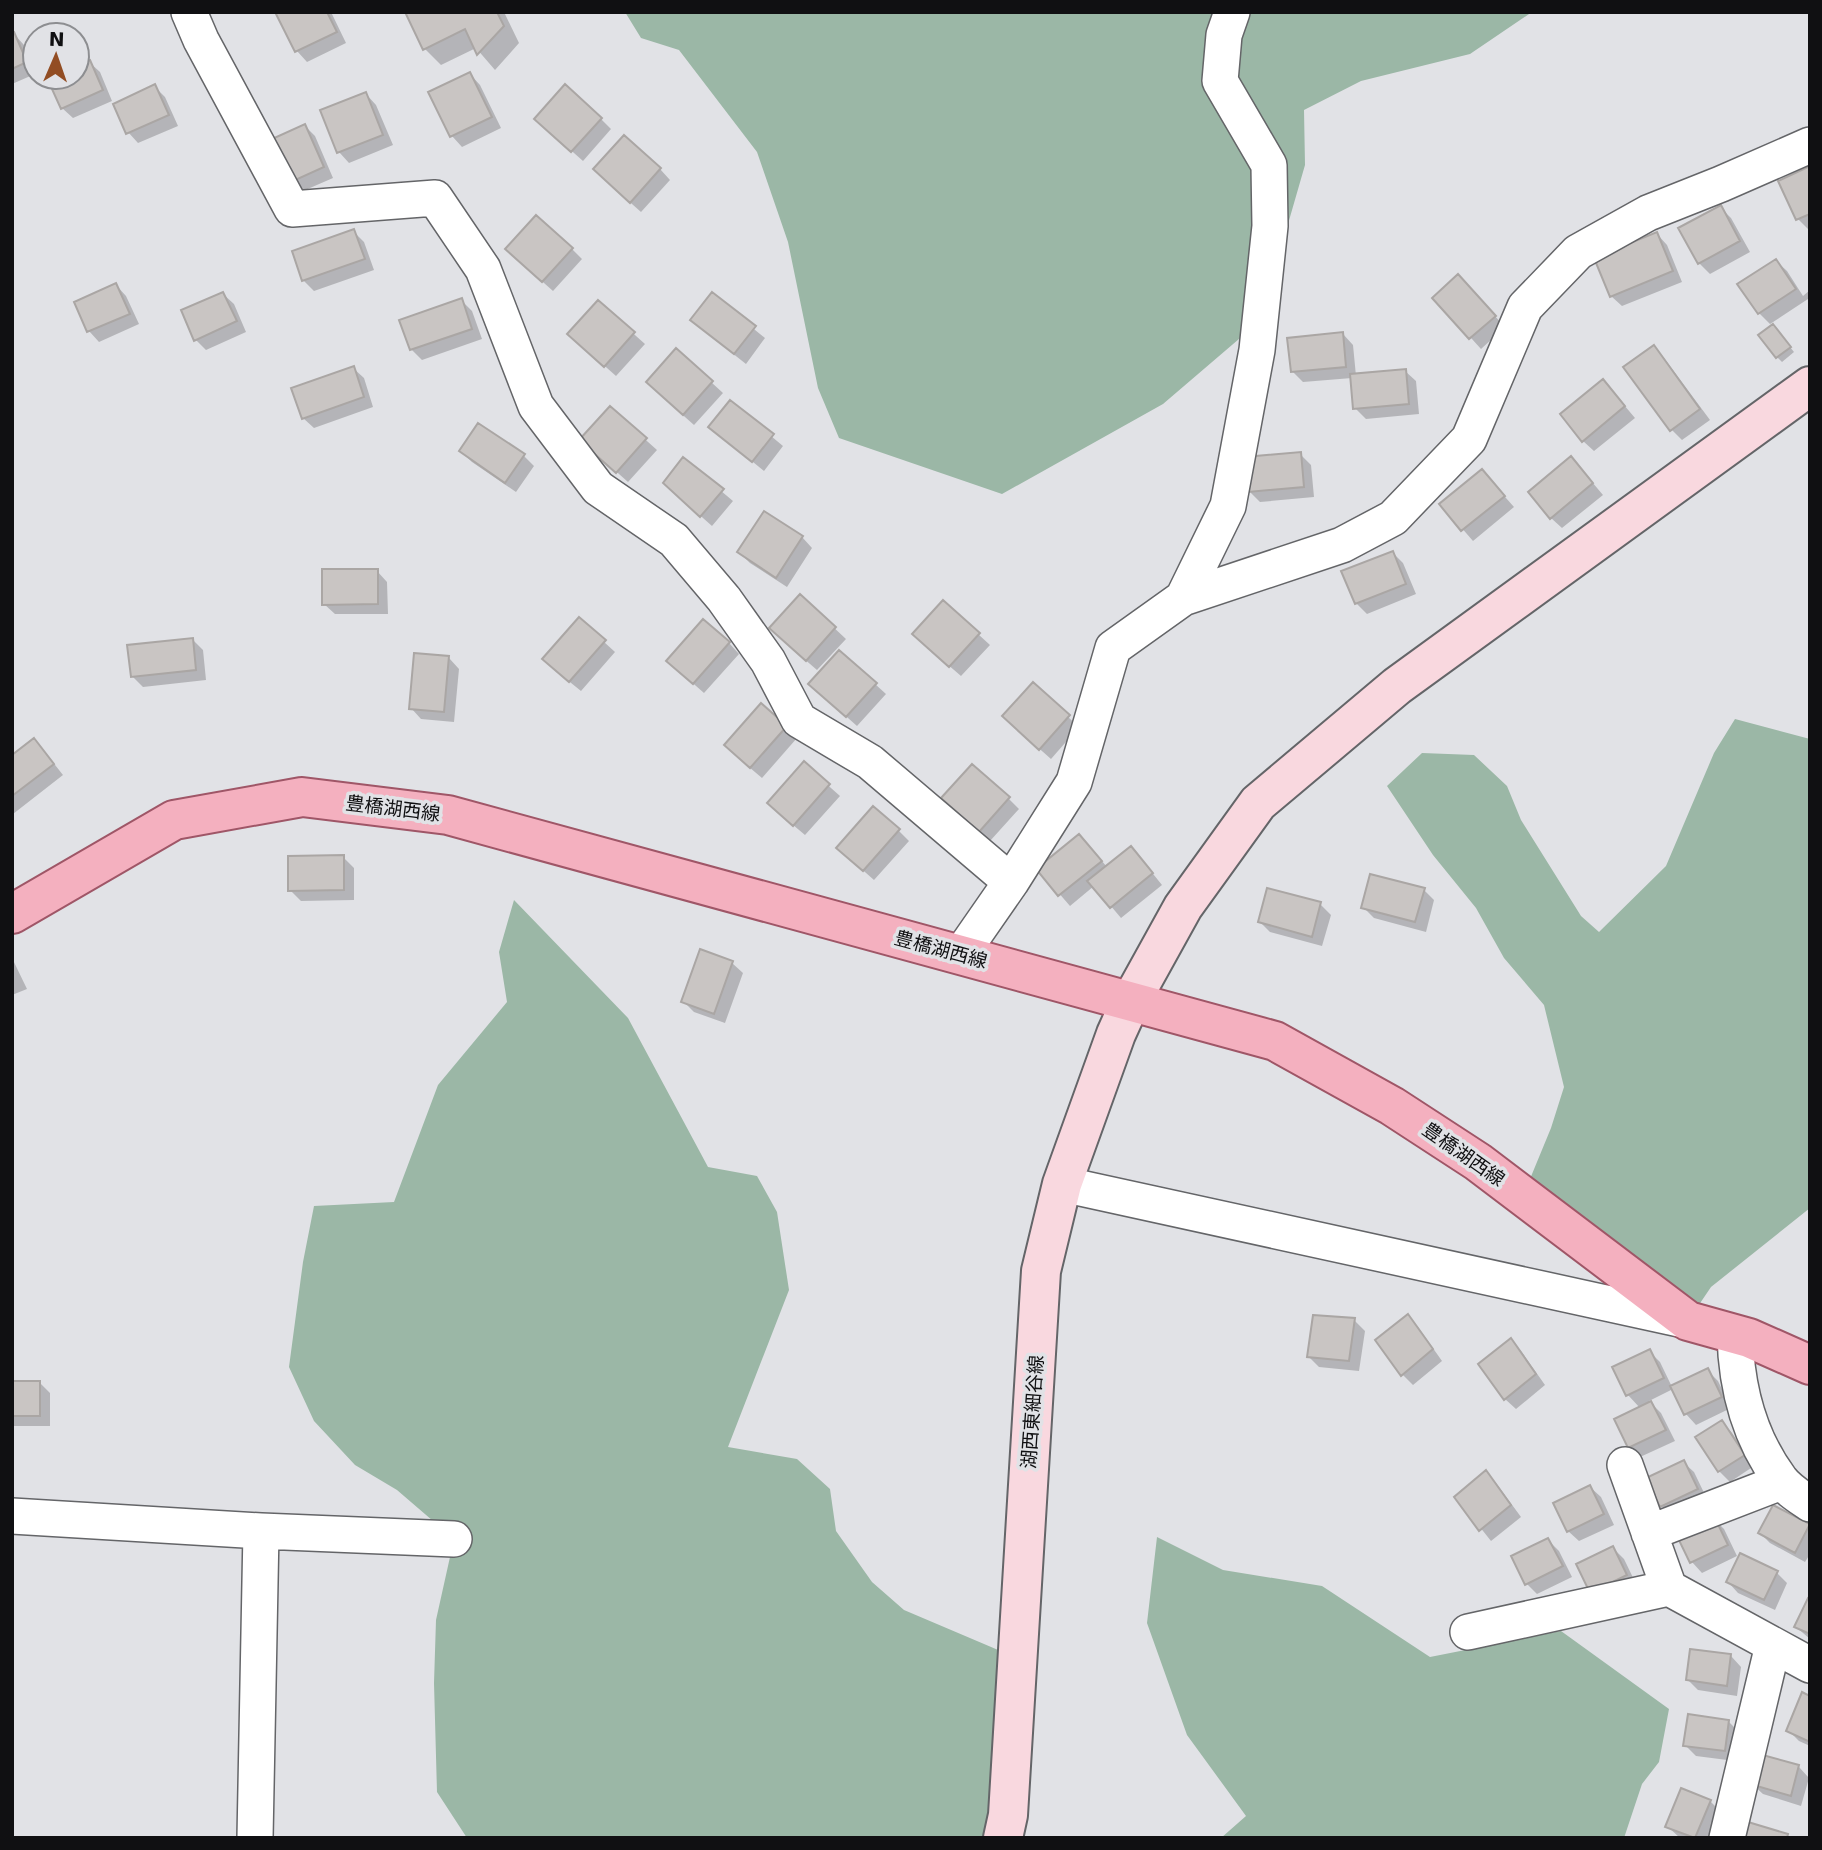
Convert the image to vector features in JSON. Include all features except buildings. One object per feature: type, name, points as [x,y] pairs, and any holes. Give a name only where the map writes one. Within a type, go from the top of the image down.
[{"type":"main road","name":"豊橋湖西線","points":[[12,914],[174,820],[302,797],[448,815],[1275,1041],[1392,1105],[1478,1162],[1688,1321],[1749,1338],[1810,1365]]},
{"type":"street","points":[[189,12],[201,40],[292,209],[435,198],[483,269],[536,406],[598,488],[674,540],[724,599],[768,661],[799,720],[870,762],[1010,882]]},
{"type":"street","points":[[1183,598],[1228,506],[1257,350],[1270,226],[1269,165],[1220,81],[1224,35],[1232,12]]},
{"type":"street","points":[[961,954],[1074,782],[1113,648],[1183,598],[1342,545],[1393,518],[1469,439],[1525,307],[1578,252],[1648,213],[1810,145]]},
{"type":"street","name":"湖西東細谷線","points":[[1003,1838],[1008,1815],[1041,1271],[1062,1184],[1116,1034],[1131,1001],[1183,907],[1258,803],[1397,686],[1810,386]]},
{"type":"street","points":[[1062,1184],[1688,1321]]},
{"type":"street","points":[[1735,1334],[1736,1362],[1744,1403],[1754,1433],[1781,1482],[1810,1504]]},
{"type":"street","points":[[1625,1465],[1669,1588]]},
{"type":"street","points":[[1649,1533],[1781,1482]]},
{"type":"street","points":[[12,1516],[454,1539]]},
{"type":"street","points":[[255,1838],[261,1531]]},
{"type":"street","points":[[1468,1632],[1669,1588],[1810,1665]]},
{"type":"street","points":[[1727,1838],[1773,1645]]},
{"type":"green space","points":[[625,12],[1532,12],[1470,54],[1361,81],[1304,110],[1305,165],[1260,321],[1163,404],[1002,494],[839,438],[818,388],[788,242],[757,152],[679,50],[641,38]]},
{"type":"green space","points":[[1735,719],[1810,739],[1810,1208],[1711,1287],[1688,1321],[1523,1196],[1551,1128],[1564,1087],[1544,1005],[1504,958],[1476,908],[1433,855],[1387,786],[1422,753],[1474,755],[1507,786],[1521,820],[1581,916],[1599,932],[1666,866],[1714,753]]},
{"type":"green space","points":[[514,900],[628,1018],[708,1167],[757,1176],[777,1212],[789,1290],[728,1447],[797,1459],[830,1489],[836,1531],[872,1582],[904,1610],[1017,1658],[1003,1838],[467,1838],[437,1792],[434,1683],[436,1620],[454,1539],[397,1490],[355,1465],[314,1421],[289,1367],[303,1262],[314,1206],[394,1202],[438,1085],[507,1002],[499,952]]},
{"type":"green space","points":[[1157,1537],[1223,1570],[1322,1586],[1430,1657],[1561,1631],[1669,1709],[1659,1762],[1642,1784],[1624,1838],[1221,1838],[1246,1816],[1187,1735],[1147,1623]]}]
